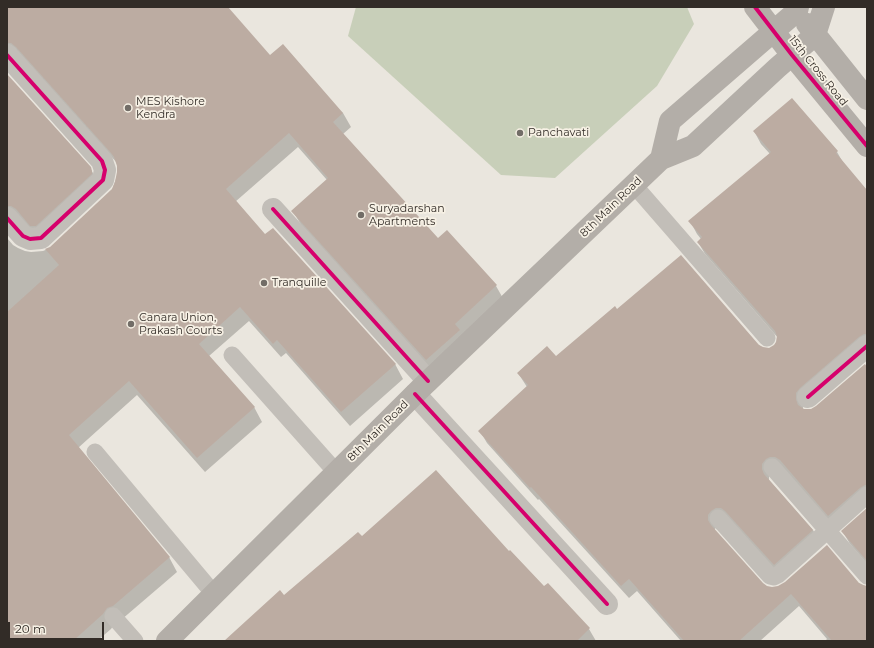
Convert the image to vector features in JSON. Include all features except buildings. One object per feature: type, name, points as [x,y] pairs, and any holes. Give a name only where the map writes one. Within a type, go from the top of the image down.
[{"type":"main road","name":"15th Cross Road","points":[[755,7],[792,55],[867,146]]},
{"type":"main road","points":[[815,35],[824,7]]},
{"type":"main road","name":"15th Cross Road","points":[[796,8],[815,35],[867,99]]},
{"type":"main road","points":[[661,160],[670,121],[774,31],[796,8]]},
{"type":"main road","name":"8th Main Road","points":[[167,641],[422,388],[634,185],[661,160],[692,146],[815,35]]},
{"type":"street","points":[[7,55],[102,161],[105,170],[103,180],[41,238],[30,239],[22,236],[7,218]]},
{"type":"street","points":[[273,209],[422,388],[607,604]]},
{"type":"street","points":[[808,397],[867,346]]},
{"type":"lane","points":[[634,185],[767,338]]},
{"type":"lane","points":[[232,355],[336,472]]},
{"type":"lane","points":[[95,452],[214,594]]},
{"type":"lane","points":[[772,467],[867,576]]},
{"type":"lane","points":[[718,518],[770,576],[774,577],[867,495]]},
{"type":"lane","points":[[113,616],[135,641]]},
{"type":"green space","name":"Panchavati","points":[[356,7],[687,7],[694,24],[657,86],[555,178],[501,175],[348,36]]},
{"type":"cycle path","points":[[755,7],[792,55],[867,146]]},
{"type":"cycle path","points":[[7,55],[102,161],[105,170],[103,180],[41,238],[30,239],[23,236],[7,218]]},
{"type":"cycle path","points":[[273,209],[428,381]]},
{"type":"cycle path","points":[[808,397],[867,346]]},
{"type":"cycle path","points":[[415,394],[607,604]]},
{"type":"place","name":"MES Kishore Kendra","points":[[128,108]]},
{"type":"place","name":"Panchavati","points":[[520,133]]},
{"type":"place","name":"Suryadarshan Apartments","points":[[361,215]]},
{"type":"place","name":"Tranquille","points":[[264,283]]},
{"type":"place","name":"Canara Union, Prakash Courts","points":[[131,324]]}]
